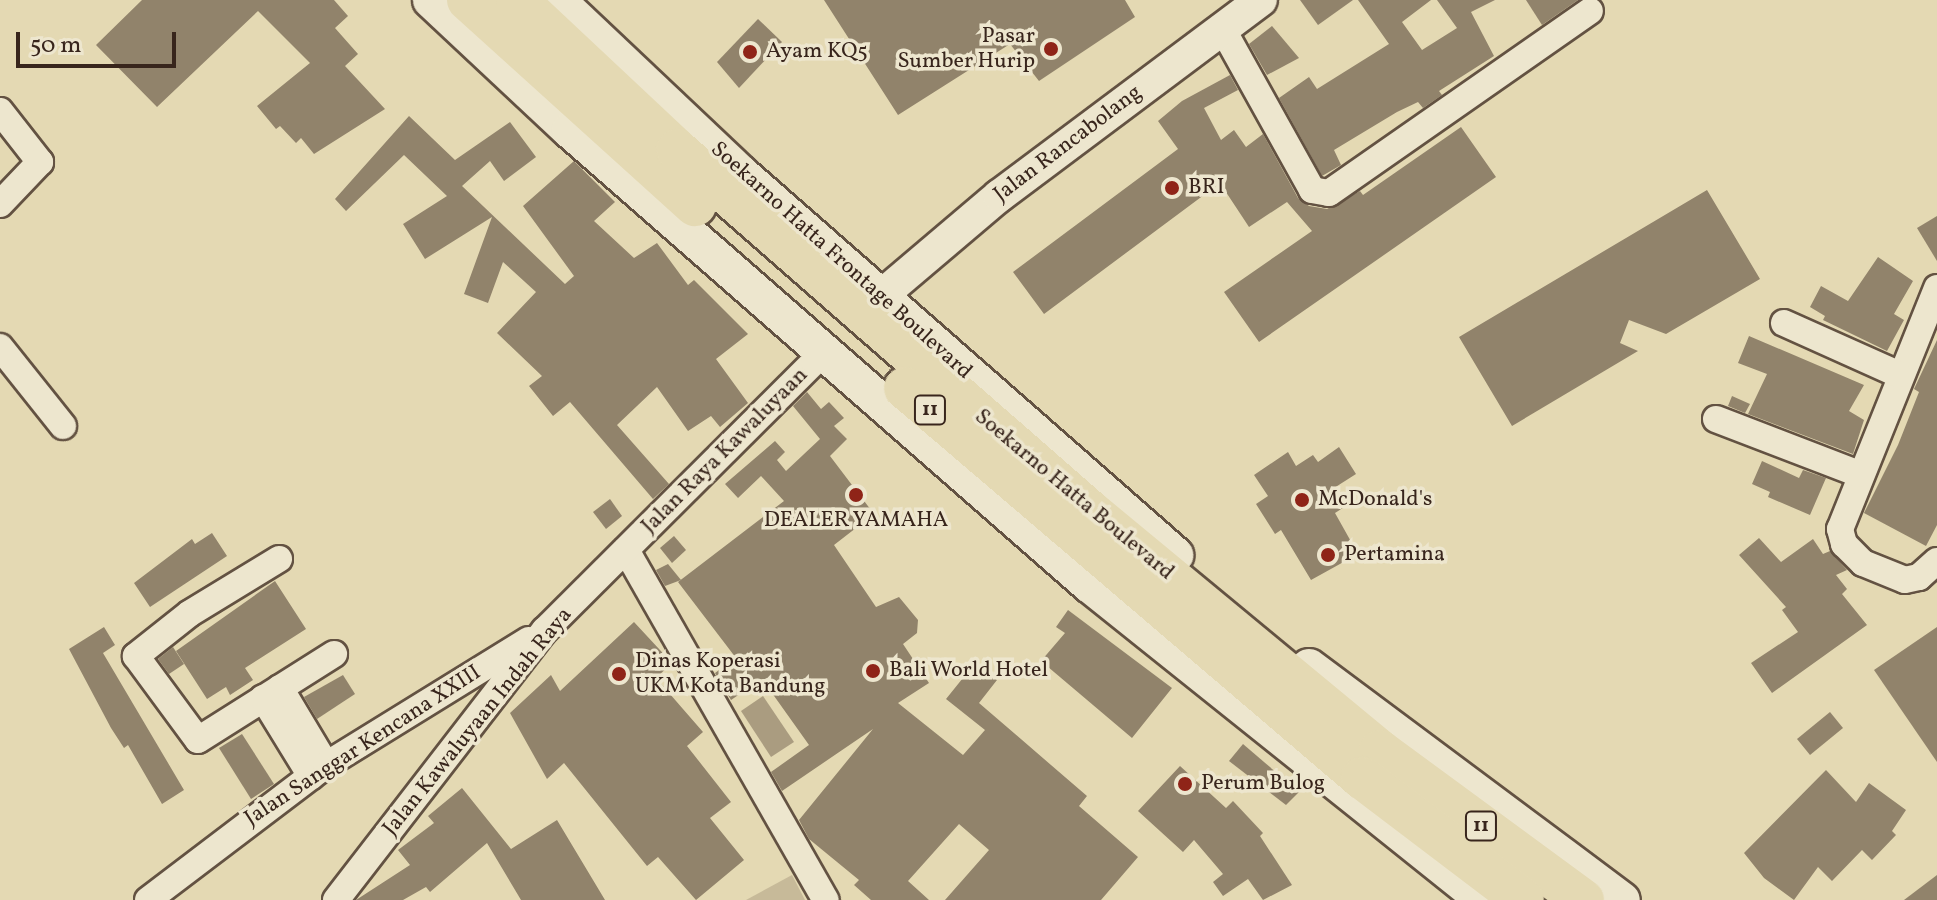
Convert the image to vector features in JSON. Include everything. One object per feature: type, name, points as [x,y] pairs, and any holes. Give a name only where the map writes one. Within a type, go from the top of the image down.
[{"type":"highway","name":"Soekarno Hatta Boulevard","points":[[468,0],[1064,529],[1361,772],[1408,794],[1583,900]]},
{"type":"highway","name":"Soekarno Hatta Boulevard","points":[[517,0],[677,150],[1091,512],[1361,772]]},
{"type":"highway","points":[[677,150],[741,174]]},
{"type":"highway","name":"Soekarno Hatta Boulevard","points":[[1408,794],[1523,900]]},
{"type":"main road","points":[[431,0],[1089,584],[1361,772],[1484,900]]},
{"type":"main road","name":"Soekarno Hatta Frontage Boulevard","points":[[557,0],[741,174],[1055,453],[1285,648],[1622,900]]},
{"type":"street","name":"Jalan Rancabolang","points":[[881,296],[952,232],[1261,0]]},
{"type":"street","points":[[1222,28],[1312,190],[1329,193],[1590,11]]},
{"type":"street","points":[[0,111],[40,159],[0,204]]},
{"type":"street","points":[[1937,290],[1898,374],[1840,529],[1852,554],[1905,580],[1919,577],[1937,561]]},
{"type":"street","points":[[1784,323],[1898,374]]},
{"type":"street","points":[[0,347],[63,426]]},
{"type":"street","name":"Jalan Raya Kawaluyaan","points":[[626,550],[824,352]]},
{"type":"street","points":[[1716,419],[1859,474]]},
{"type":"street","points":[[626,550],[826,900]]},
{"type":"street","name":"Jalan Kawaluyaan Indah Raya","points":[[336,900],[545,630],[626,550]]},
{"type":"street","points":[[279,559],[135,653],[195,740],[334,654]]},
{"type":"street","name":"Jalan Sanggar Kencana XXIII","points":[[148,900],[318,770],[545,630]]},
{"type":"street","points":[[271,693],[318,770]]},
{"type":"shaded area","points":[[763,696],[794,742],[771,757],[741,711]]},
{"type":"shaded area","points":[[792,875],[805,900],[746,900]]},
{"type":"building","points":[[142,0],[334,0],[348,16],[335,28],[358,54],[345,66],[385,109],[314,154],[301,138],[296,143],[280,126],[276,129],[257,106],[310,63],[258,11],[157,107],[96,45]]},
{"type":"building","points":[[824,0],[1125,0],[1135,17],[1039,81],[1010,44],[898,115]]},
{"type":"building","points":[[1300,0],[1353,0],[1318,25]]},
{"type":"building","points":[[1358,0],[1431,0],[1402,22],[1422,50],[1457,28],[1437,0],[1495,0],[1471,12],[1494,56],[1439,91],[1442,95],[1423,108],[1418,102],[1334,150],[1341,165],[1322,176],[1279,98],[1309,77],[1317,89],[1389,44]]},
{"type":"building","points":[[1526,0],[1578,0],[1542,25]]},
{"type":"building","name":"Ayam KQ5","points":[[758,19],[782,42],[739,88],[717,62]]},
{"type":"building","points":[[1272,26],[1299,58],[1267,75],[1249,44]]},
{"type":"building","points":[[1230,75],[1238,90],[1204,108],[1221,140],[1234,130],[1246,147],[1263,134],[1298,198],[1309,206],[1327,209],[1360,191],[1363,195],[1461,127],[1496,177],[1259,342],[1224,292],[1312,231],[1287,202],[1249,227],[1220,183],[1044,314],[1013,272],[1178,149],[1158,121],[1182,101]]},
{"type":"building","points":[[409,116],[455,160],[510,122],[536,157],[504,181],[490,161],[462,186],[565,284],[574,276],[523,206],[574,161],[615,202],[594,221],[634,258],[657,243],[688,285],[694,280],[748,334],[716,359],[748,403],[720,427],[711,416],[688,431],[657,387],[617,425],[669,484],[653,499],[570,402],[553,416],[529,386],[542,376],[497,333],[536,292],[503,262],[488,303],[464,294],[492,217],[425,259],[403,224],[447,196],[404,155],[346,211],[335,199]]},
{"type":"building","points":[[1707,190],[1760,279],[1666,334],[1629,320],[1620,343],[1638,351],[1512,426],[1459,337]]},
{"type":"building","points":[[1937,216],[1937,261],[1917,228]]},
{"type":"building","points":[[1878,257],[1913,281],[1894,314],[1904,320],[1887,351],[1823,320],[1825,316],[1810,307],[1821,286],[1848,301]]},
{"type":"building","points":[[1749,336],[1864,385],[1849,411],[1864,420],[1853,454],[1748,414],[1767,374],[1738,363]]},
{"type":"building","points":[[1937,340],[1937,525],[1926,546],[1864,513],[1898,445],[1919,392],[1914,389]]},
{"type":"building","points":[[807,392],[821,409],[829,402],[844,418],[834,426],[847,439],[830,456],[874,514],[834,545],[876,607],[899,597],[918,620],[917,633],[903,644],[929,683],[898,703],[963,755],[985,730],[946,699],[975,663],[997,680],[979,703],[1087,796],[1079,806],[1138,857],[1101,900],[945,900],[989,850],[959,824],[908,881],[929,900],[871,900],[854,885],[859,880],[809,839],[799,820],[873,729],[782,791],[771,772],[809,745],[762,679],[731,700],[715,673],[736,658],[678,582],[784,501],[761,476],[738,498],[725,484],[775,441],[785,452],[777,460],[786,471],[820,439],[793,406]]},
{"type":"building","points":[[1732,396],[1750,404],[1745,413],[1728,406]]},
{"type":"building","points":[[1339,447],[1356,474],[1334,488],[1346,506],[1335,513],[1358,554],[1311,580],[1281,530],[1275,534],[1256,504],[1268,496],[1254,475],[1288,452],[1296,466],[1313,455],[1318,462]]},
{"type":"building","points":[[1762,461],[1799,478],[1803,470],[1826,478],[1810,515],[1768,497],[1770,492],[1752,484]]},
{"type":"building","points":[[610,499],[622,516],[606,529],[593,512]]},
{"type":"building","points":[[212,533],[227,556],[150,607],[134,583],[192,539],[195,544]]},
{"type":"building","points":[[674,536],[686,550],[672,563],[660,548]]},
{"type":"building","points":[[1759,538],[1781,562],[1813,539],[1823,554],[1830,551],[1847,570],[1836,575],[1847,589],[1842,594],[1867,625],[1772,693],[1751,663],[1798,632],[1782,610],[1786,607],[1739,555]]},
{"type":"building","points":[[668,564],[681,580],[665,586],[656,570]]},
{"type":"building","points":[[275,581],[306,629],[245,668],[253,680],[230,695],[226,687],[207,699],[176,651]]},
{"type":"building","points":[[1068,610],[1172,688],[1132,738],[1041,661],[1065,633],[1056,627]]},
{"type":"building","points":[[634,622],[672,663],[656,678],[703,732],[687,746],[731,802],[710,818],[744,860],[696,900],[658,857],[647,866],[564,763],[547,779],[510,713],[551,675],[560,691]]},
{"type":"building","points":[[104,627],[115,645],[103,653],[184,790],[162,804],[128,745],[124,748],[111,728],[69,649]]},
{"type":"building","points":[[1937,627],[1937,762],[1874,670]]},
{"type":"building","points":[[173,647],[184,664],[169,674],[158,659]]},
{"type":"building","points":[[343,675],[355,694],[317,719],[304,697]]},
{"type":"building","points":[[1830,712],[1843,728],[1810,755],[1797,739]]},
{"type":"building","points":[[242,734],[274,784],[251,799],[219,748]]},
{"type":"building","points":[[1243,744],[1299,792],[1286,805],[1229,761]]},
{"type":"building","points":[[1180,766],[1226,808],[1233,801],[1263,833],[1260,836],[1292,885],[1263,900],[1248,879],[1223,896],[1213,882],[1223,874],[1194,840],[1183,852],[1138,811]]},
{"type":"building","points":[[1826,770],[1856,802],[1869,783],[1906,810],[1892,831],[1896,835],[1872,860],[1862,850],[1832,881],[1818,867],[1794,900],[1764,878],[1744,853]]},
{"type":"building","points":[[462,788],[511,849],[557,820],[605,900],[521,900],[487,843],[430,892],[426,887],[403,900],[356,900],[410,865],[398,850],[434,823],[428,816]]},
{"type":"building","points":[[1937,875],[1937,900],[1904,900]]},
{"type":"place","name":"Pasar Sumber Hurip","points":[[1051,49]]},
{"type":"place","name":"Ayam KQ5","points":[[750,52]]},
{"type":"place","name":"BRI","points":[[1172,188]]},
{"type":"place","name":"DEALER YAMAHA","points":[[856,495]]},
{"type":"place","name":"McDonald's","points":[[1302,500]]},
{"type":"place","name":"Pertamina","points":[[1328,555]]},
{"type":"place","name":"Bali World Hotel","points":[[873,671]]},
{"type":"place","name":"Dinas Koperasi UKM Kota Bandung","points":[[619,674]]},
{"type":"place","name":"Perum Bulog","points":[[1185,784]]}]
